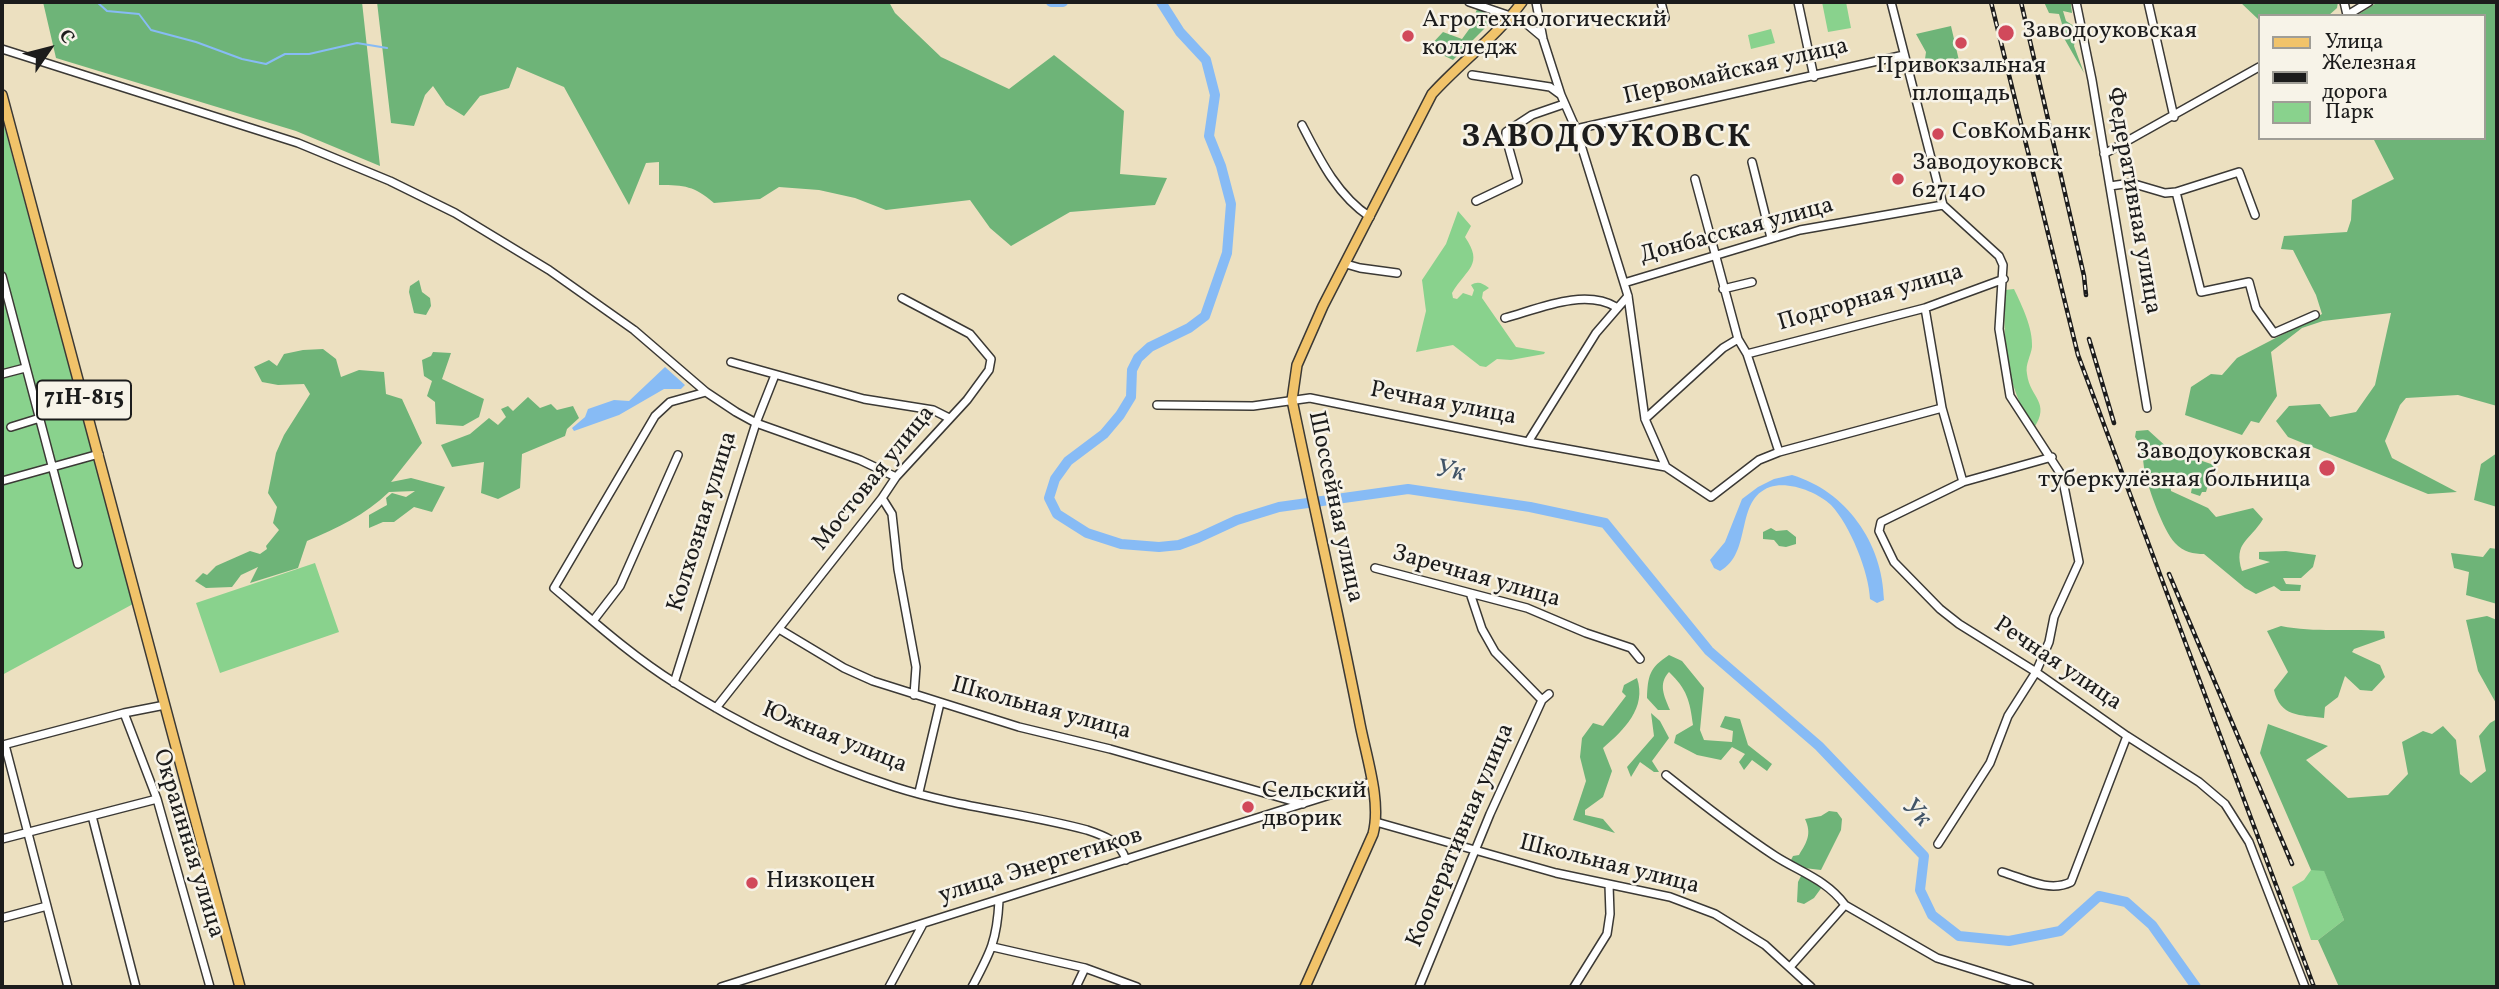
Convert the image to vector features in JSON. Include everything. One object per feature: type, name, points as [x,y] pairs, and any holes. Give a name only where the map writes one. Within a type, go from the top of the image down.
[{"type":"main road","name":"Шоссейная улица","points":[[1305,987],[1376,822],[1371,782],[1292,400],[1297,365],[1323,306],[1432,94],[1511,17],[1522,2]]},
{"type":"main road","name":"71Н-815","points":[[2,94],[240,987]]},
{"type":"street","points":[[1469,2],[1532,26],[1543,39]]},
{"type":"street","points":[[1536,2],[1543,39],[1564,104],[1576,129],[1628,296],[1644,418],[1666,467]]},
{"type":"street","points":[[1661,2],[1665,18]]},
{"type":"street","points":[[1798,2],[1814,76]]},
{"type":"street","points":[[1891,2],[1943,205],[1999,256],[2003,265],[1999,329],[2010,396],[2062,476],[2079,562],[2054,617],[2049,642],[2036,672],[2008,716],[1990,763],[1938,844]]},
{"type":"street","name":"Федеративная улица","points":[[2076,2],[2147,408]]},
{"type":"street","points":[[2148,2],[2174,117]]},
{"type":"street","points":[[2348,14],[2369,2]]},
{"type":"street","points":[[2,49],[298,143],[390,181],[455,213],[549,270],[634,330],[706,392],[756,423],[860,460],[896,477]]},
{"type":"street","name":"Первомайская улица","points":[[1576,129],[1904,55]]},
{"type":"street","points":[[2104,154],[2258,69]]},
{"type":"street","points":[[1472,75],[1550,87],[1561,95]]},
{"type":"street","points":[[1476,201],[1518,181],[1506,132],[1532,115],[1564,104]]},
{"type":"street","points":[[1302,125],[1337,187],[1370,217]]},
{"type":"street","points":[[1752,162],[1772,239]]},
{"type":"street","points":[[2110,186],[2131,183],[2165,193],[2176,192],[2239,172],[2255,215]]},
{"type":"street","points":[[1695,179],[1713,256],[1738,339],[1747,354],[1779,452],[1942,408]]},
{"type":"street","points":[[2176,192],[2201,292],[2249,282],[2256,308],[2274,333],[2315,315]]},
{"type":"street","name":"Донбасская улица","points":[[1624,283],[1800,230],[1943,205]]},
{"type":"street","points":[[1346,264],[1397,273]]},
{"type":"street","points":[[2,276],[78,564]]},
{"type":"street","name":"Подгорная улица","points":[[1747,354],[1925,307],[2004,279]]},
{"type":"street","points":[[1723,289],[1752,282]]},
{"type":"street","points":[[1528,442],[1596,332],[1628,296]]},
{"type":"street","name":"Мостовая улица","points":[[716,708],[896,477],[967,400],[989,370],[991,359],[970,334],[902,298]]},
{"type":"street","points":[[1505,318],[1586,299],[1601,299],[1616,307]]},
{"type":"street","points":[[1925,307],[1942,408],[1963,482],[2052,457]]},
{"type":"street","points":[[1644,418],[1723,348],[1738,339]]},
{"type":"street","points":[[731,362],[864,399],[933,410],[949,418]]},
{"type":"street","points":[[2,374],[26,368]]},
{"type":"street","name":"Колхозная улица","points":[[674,683],[756,423],[775,375]]},
{"type":"street","name":"Южная улица","points":[[706,392],[670,402],[655,416],[554,588],[674,683],[778,741],[898,788],[1102,835],[1122,848],[1126,860]]},
{"type":"street","name":"Речная улица","points":[[1157,405],[1253,405],[1310,398],[1666,467],[1711,497],[1759,460],[1779,452]]},
{"type":"street","points":[[11,427],[40,418]]},
{"type":"street","points":[[2,481],[99,454]]},
{"type":"street","points":[[593,621],[620,586],[678,455]]},
{"type":"street","name":"Речная улица","points":[[1963,482],[1881,522],[1880,531],[1894,562],[1919,590],[1959,624],[2036,672],[2127,736],[2199,782],[2225,804],[2249,842],[2305,987]]},
{"type":"street","points":[[881,498],[892,514],[898,569],[916,667],[914,695]]},
{"type":"street","name":"Заречная улица","points":[[1375,568],[1527,608],[1586,633],[1632,648],[1640,659]]},
{"type":"street","points":[[1471,593],[1482,629],[1495,652],[1542,700]]},
{"type":"street","name":"Школьная улица","points":[[779,629],[844,668],[914,695],[1019,727],[1147,759],[1303,804]]},
{"type":"street","name":"Кооперативная улица","points":[[1419,987],[1542,700],[1549,694]]},
{"type":"street","points":[[919,792],[940,703]]},
{"type":"street","points":[[68,987],[4,745],[124,713],[165,705]]},
{"type":"street","name":"Окраинная улица","points":[[124,713],[156,799],[210,987]]},
{"type":"street","points":[[2002,872],[2033,883],[2057,886],[2071,882],[2127,736]]},
{"type":"street","points":[[1666,775],[1777,857],[1834,891],[1844,905],[1937,958],[2030,987]]},
{"type":"street","name":"улица Энергетиков","points":[[721,987],[1371,782]]},
{"type":"street","points":[[2,839],[156,799]]},
{"type":"street","points":[[92,816],[136,987]]},
{"type":"street","name":"Школьная улица","points":[[1376,822],[1609,885],[1670,897],[1715,914],[1765,945],[1811,987]]},
{"type":"street","points":[[1574,987],[1606,934],[1610,914],[1609,885]]},
{"type":"street","points":[[972,987],[993,947],[999,901]]},
{"type":"street","points":[[1790,967],[1844,905]]},
{"type":"street","points":[[2,918],[47,906]]},
{"type":"street","points":[[889,987],[922,924]]},
{"type":"street","points":[[993,947],[1085,968],[1137,987]]},
{"type":"street","points":[[1076,987],[1085,968]]},
{"type":"green space","points":[[43,2],[362,2],[380,166],[296,131],[56,58]]},
{"type":"green space","points":[[377,2],[889,2],[895,13],[941,57],[1009,89],[1054,55],[1124,111],[1120,174],[1167,178],[1155,205],[1070,212],[1011,246],[990,228],[970,200],[886,210],[855,198],[819,190],[779,187],[760,199],[714,203],[689,188],[659,185],[659,162],[646,163],[629,205],[564,87],[517,67],[509,88],[480,96],[464,116],[446,105],[433,86],[425,95],[414,126],[391,123]]},
{"type":"green space","points":[[1822,2],[1846,2],[1851,28],[1828,32]]},
{"type":"green space","points":[[2044,2],[2071,4],[2072,13],[2063,11],[2066,21],[2077,28],[2074,46],[2084,73],[2061,33],[2059,14],[2049,13]]},
{"type":"green space","points":[[2240,2],[2338,2],[2337,8],[2330,14],[2258,14],[2258,19]]},
{"type":"green space","points":[[2378,2],[2497,2],[2497,406],[2458,395],[2406,398],[2400,405],[2385,441],[2392,458],[2457,492],[2428,494],[2288,437],[2276,421],[2289,406],[2320,404],[2330,417],[2356,412],[2375,385],[2391,313],[2323,321],[2302,328],[2271,352],[2277,396],[2259,423],[2251,421],[2242,435],[2185,415],[2191,387],[2211,374],[2222,375],[2237,358],[2322,314],[2316,295],[2293,250],[2281,249],[2284,236],[2347,232],[2352,200],[2394,179],[2374,140],[2485,140],[2485,14],[2359,14]]},
{"type":"green space","points":[[1477,9],[1497,16],[1453,60],[1428,48],[1443,32],[1462,39],[1470,28]]},
{"type":"green space","points":[[1951,26],[1960,65],[1923,73],[1926,52],[1916,34]]},
{"type":"green space","points":[[1771,29],[1775,43],[1751,49],[1748,35]]},
{"type":"green space","points":[[2,118],[133,604],[2,675]]},
{"type":"green space","points":[[1458,211],[1471,226],[1465,237],[1471,246],[1473,260],[1468,272],[1452,293],[1453,298],[1457,299],[1463,293],[1472,296],[1474,290],[1471,285],[1478,283],[1489,288],[1483,292],[1482,298],[1516,347],[1545,352],[1544,354],[1511,360],[1497,359],[1486,367],[1480,366],[1453,345],[1416,352],[1426,311],[1422,280],[1446,244]]},
{"type":"green space","points":[[419,280],[422,292],[430,298],[431,306],[426,315],[414,313],[409,292],[410,286]]},
{"type":"green space","points":[[2014,289],[2031,332],[2027,374],[2040,406],[2039,419],[2034,428],[2017,395],[2008,362],[2005,290]]},
{"type":"green space","points":[[323,349],[336,359],[341,377],[359,370],[384,372],[386,394],[402,399],[422,443],[391,482],[411,478],[445,487],[432,512],[414,507],[394,522],[383,522],[369,528],[369,515],[387,505],[386,498],[392,493],[406,497],[415,491],[389,492],[351,520],[307,541],[298,568],[250,583],[258,567],[241,575],[232,587],[206,588],[195,581],[203,573],[207,575],[216,566],[250,551],[260,554],[267,549],[266,546],[279,530],[273,523],[277,507],[268,493],[276,453],[310,394],[304,384],[278,385],[262,382],[254,367],[269,360],[277,366],[284,354]]},
{"type":"green space","points":[[433,352],[451,353],[442,379],[484,399],[479,417],[463,426],[436,424],[435,402],[427,396],[432,381],[424,376],[422,360]]},
{"type":"green space","points":[[528,397],[540,408],[551,404],[557,410],[573,406],[579,418],[567,429],[565,436],[522,454],[520,488],[498,499],[481,493],[484,462],[452,467],[441,445],[470,434],[489,418],[498,425],[506,417],[501,409],[508,406],[513,411]]},
{"type":"green space","points":[[2148,430],[2170,450],[2214,465],[2206,492],[2202,492],[2200,496],[2191,493],[2192,487],[2170,482],[2171,491],[2208,508],[2216,517],[2253,508],[2263,519],[2241,548],[2242,571],[2270,562],[2259,559],[2259,552],[2286,551],[2316,555],[2313,567],[2301,578],[2283,578],[2286,584],[2301,585],[2300,591],[2281,591],[2274,586],[2256,594],[2204,554],[2189,552],[2175,543],[2153,499],[2141,450],[2135,437],[2136,431]]},
{"type":"green space","points":[[2497,453],[2497,507],[2474,500],[2481,464]]},
{"type":"green space","points":[[1771,528],[1776,531],[1787,530],[1796,537],[1796,544],[1779,546],[1774,540],[1763,539],[1763,532]]},
{"type":"green space","points":[[2490,548],[2497,549],[2497,604],[2466,595],[2469,572],[2454,568],[2451,553],[2483,557]]},
{"type":"green space","points":[[315,563],[339,632],[220,673],[196,603]]},
{"type":"green space","points":[[2487,616],[2497,620],[2497,705],[2478,671],[2466,620]]},
{"type":"green space","points":[[2281,626],[2384,631],[2385,638],[2352,652],[2380,665],[2385,677],[2372,691],[2360,690],[2345,676],[2338,697],[2325,707],[2324,718],[2292,713],[2281,705],[2274,690],[2288,672],[2267,631]]},
{"type":"green space","points":[[1669,655],[1682,661],[1704,688],[1700,730],[1704,740],[1732,742],[1733,731],[1720,727],[1725,716],[1740,719],[1748,745],[1772,764],[1767,771],[1752,760],[1744,770],[1739,762],[1745,754],[1732,747],[1721,760],[1697,755],[1674,743],[1676,735],[1693,725],[1684,690],[1669,672],[1663,686],[1670,710],[1658,710],[1647,698],[1651,673],[1657,664]]},
{"type":"green space","points":[[1637,678],[1639,699],[1632,718],[1603,748],[1612,771],[1603,797],[1585,810],[1585,815],[1603,819],[1615,833],[1573,820],[1586,781],[1580,757],[1582,738],[1593,723],[1603,726],[1626,696],[1622,692],[1624,685]]},
{"type":"green space","points":[[1651,713],[1660,721],[1669,738],[1652,761],[1659,772],[1654,772],[1640,762],[1631,777],[1627,767],[1654,736]]},
{"type":"green space","points":[[2497,719],[2497,987],[2339,987],[2318,940],[2344,920],[2324,871],[2311,870],[2260,753],[2268,724],[2328,746],[2306,760],[2348,798],[2388,795],[2408,774],[2402,742],[2423,731],[2432,734],[2443,726],[2456,740],[2460,774],[2471,783],[2486,771],[2479,736]]},
{"type":"green space","points":[[1829,811],[1837,812],[1842,819],[1841,830],[1821,870],[1804,868],[1791,860],[1793,856],[1799,855],[1806,842],[1808,829],[1805,819],[1821,816]]},
{"type":"green space","points":[[2311,870],[2324,870],[2344,920],[2318,940],[2311,940],[2292,887],[2304,880]]},
{"type":"green space","points":[[1802,874],[1822,887],[1814,898],[1804,904],[1797,902],[1798,882]]},
{"type":"water","points":[[665,367],[685,385],[681,389],[664,389],[619,415],[574,431],[572,428],[585,417],[588,409],[614,400],[629,401]]},
{"type":"water","points":[[1792,475],[1829,493],[1858,522],[1877,559],[1884,600],[1877,603],[1870,599],[1862,563],[1851,536],[1831,505],[1818,496],[1786,485],[1770,487],[1759,494],[1747,515],[1737,552],[1730,563],[1720,571],[1714,568],[1710,560],[1725,542],[1742,499],[1774,479]]},
{"type":"waterway","points":[[97,2],[107,11],[139,14],[151,30],[266,64],[285,54],[309,54],[357,43],[387,48]]},
{"type":"waterway","name":"Ук","points":[[1051,2],[1063,2]]},
{"type":"waterway","name":"Ук","points":[[1161,2],[1180,32],[1206,60],[1215,95],[1209,136],[1221,166],[1231,204],[1227,253],[1205,316],[1189,328],[1150,347],[1138,358],[1132,370],[1131,397],[1120,415],[1104,434],[1068,461],[1055,479],[1049,498],[1057,514],[1087,533],[1121,544],[1159,547],[1179,545],[1237,520],[1279,507],[1408,489],[1530,507],[1605,523],[1709,651],[1819,746],[1924,856],[1920,890],[1932,915],[1959,936],[2009,941],[2060,931],[2099,896],[2126,902],[2152,925],[2196,987]]},
{"type":"railway","points":[[1991,2],[2078,355],[2314,987]]},
{"type":"railway","points":[[2021,2],[2084,276],[2086,295]]},
{"type":"railway","points":[[2089,339],[2114,423]]},
{"type":"railway","points":[[2169,574],[2292,864]]},
{"type":"place","name":"Заводоуковская","points":[[2006,33]]},
{"type":"place","name":"Агротехнологический колледж","points":[[1408,36]]},
{"type":"place","name":"Привокзальная площадь","points":[[1961,43]]},
{"type":"place","name":"СовКомБанк","points":[[1938,134]]},
{"type":"place","name":"Заводоуковск 627140","points":[[1898,179]]},
{"type":"place","name":"Заводоуковская туберкулёзная больница","points":[[2327,468]]},
{"type":"place","name":"Сельский дворик","points":[[1248,807]]},
{"type":"place","name":"Низкоцен","points":[[752,883]]},
{"type":"district","name":"ЗАВОДОУКОВСК","points":[[1607,140]]}]
